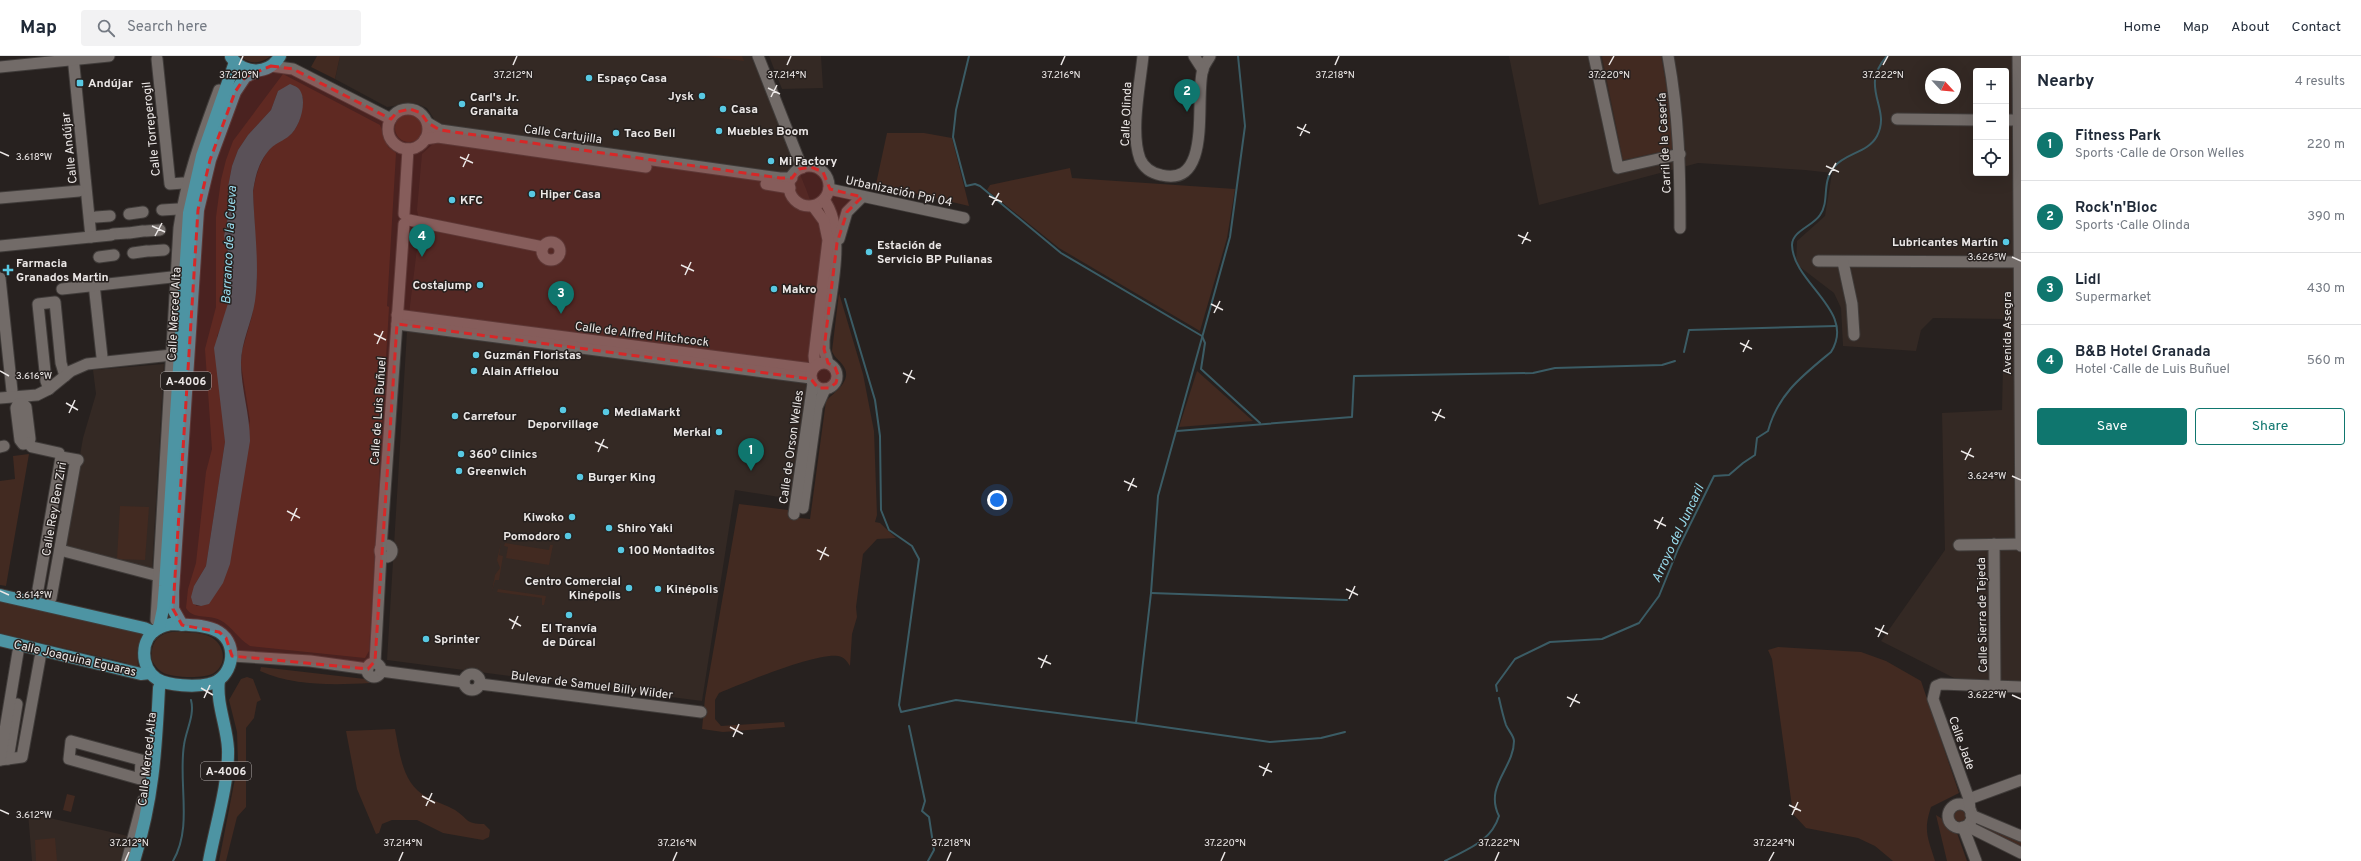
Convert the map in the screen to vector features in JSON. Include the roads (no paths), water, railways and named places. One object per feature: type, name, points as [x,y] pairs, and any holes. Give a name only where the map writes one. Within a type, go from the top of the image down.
[{"type":"main road","name":"A-4006","points":[[256,72],[271,66],[280,56]]},
{"type":"main road","points":[[233,59],[256,72]]},
{"type":"main road","name":"Calle Merced Alta","points":[[157,628],[165,586],[189,213],[200,162],[233,59]]},
{"type":"main road","name":"Calle Merced Alta","points":[[182,625],[173,609],[173,591],[198,210],[210,160],[235,92],[246,77],[256,72]]},
{"type":"main road","points":[[0,595],[157,628],[171,624],[207,627],[219,632],[228,642],[232,656]]},
{"type":"main road","name":"A-4006","points":[[156,678],[143,654],[145,646],[157,628]]},
{"type":"main road","name":"Calle Joaquina Eguaras","points":[[0,640],[156,678]]},
{"type":"main road","name":"A-4006","points":[[209,861],[227,767],[228,750],[218,699],[219,680],[225,674],[232,656]]},
{"type":"main road","points":[[156,678],[201,685],[219,680]]},
{"type":"main road","name":"Calle Merced Alta","points":[[134,861],[150,806],[156,755],[159,688],[156,678]]},
{"type":"street","points":[[0,67],[73,58],[109,56]]},
{"type":"street","points":[[285,56],[293,69]]},
{"type":"street","points":[[758,56],[802,168]]},
{"type":"street","name":"Calle Olinda","points":[[1143,56],[1136,150],[1142,163],[1152,173],[1165,176],[1178,176],[1190,166],[1197,149],[1202,70],[1210,56]]},
{"type":"street","points":[[1194,56],[1202,70]]},
{"type":"street","points":[[1594,56],[1618,168],[1680,154]]},
{"type":"street","name":"Carril de la Casería","points":[[1668,56],[1676,102],[1680,154],[1680,228]]},
{"type":"street","name":"Calle Andújar","points":[[73,58],[91,237]]},
{"type":"street","name":"Calle Torreperogil","points":[[157,59],[170,184],[182,183]]},
{"type":"street","name":"Calle Merced Alta","points":[[157,628],[156,619],[179,228],[187,184],[195,154],[233,59]]},
{"type":"street","name":"Avenida Asegra","points":[[2019,61],[2021,545]]},
{"type":"street","points":[[271,66],[293,69],[391,119]]},
{"type":"street","points":[[410,109],[421,113],[428,123],[425,139],[418,146],[408,149],[402,148],[393,141],[388,130],[391,119],[397,112],[410,109]]},
{"type":"street","points":[[1897,119],[1973,120]]},
{"type":"street","points":[[2009,120],[2020,120]]},
{"type":"street","name":"Calle Cartujilla","points":[[428,123],[440,130],[780,178],[791,183]]},
{"type":"street","name":"Calle Cartujilla","points":[[425,139],[438,137],[791,183]]},
{"type":"street","name":"Calle de Luis Buñuel","points":[[374,668],[381,574],[380,569],[385,551],[384,528],[397,320],[406,219],[408,149]]},
{"type":"street","points":[[811,167],[824,172],[828,180],[829,189],[824,200],[812,206],[803,205],[796,200],[791,183],[802,168],[811,167]]},
{"type":"street","name":"Urbanización Ppi 04","points":[[829,189],[964,218]]},
{"type":"street","points":[[0,198],[79,191]]},
{"type":"street","points":[[828,363],[813,374],[818,388],[825,389],[833,386],[838,379],[837,371],[828,363],[824,349],[824,340],[837,243],[847,212],[862,197]]},
{"type":"street","points":[[824,200],[832,218],[837,243]]},
{"type":"street","name":"Calle de Orson Welles","points":[[812,206],[824,221],[828,240],[814,356],[799,509],[817,407],[825,389]]},
{"type":"street","points":[[96,217],[178,209]]},
{"type":"street","points":[[406,219],[476,232],[543,247]]},
{"type":"street","points":[[0,246],[176,228]]},
{"type":"street","points":[[99,256],[168,249]]},
{"type":"street","points":[[1818,261],[2019,262]]},
{"type":"street","points":[[1843,262],[1852,304],[1854,336]]},
{"type":"street","points":[[62,289],[94,284],[172,276]]},
{"type":"street","name":"Calle Rey Ben Ziri","points":[[0,278],[12,396]]},
{"type":"street","points":[[94,284],[102,357]]},
{"type":"street","points":[[49,389],[46,381],[38,304],[55,302],[61,363],[65,376]]},
{"type":"street","name":"Calle de Alfred Hitchcock","points":[[397,320],[813,374]]},
{"type":"street","name":"Calle Rey Ben Ziri","points":[[0,344],[16,408],[20,440],[22,444],[28,443],[32,447],[59,453]]},
{"type":"street","points":[[12,396],[37,395],[49,389],[65,376],[87,364],[172,355]]},
{"type":"street","name":"Calle Rey Ben Ziri","points":[[37,595],[60,457],[78,460],[75,464],[51,598]]},
{"type":"street","name":"Calle Sierra de Tejeda","points":[[1994,544],[1996,686]]},
{"type":"street","points":[[1959,545],[2021,545]]},
{"type":"street","points":[[60,550],[155,575]]},
{"type":"street","points":[[22,653],[3,759],[22,757],[40,658]]},
{"type":"street","points":[[232,656],[310,661],[374,668]]},
{"type":"street","name":"Bulevar de Samuel Billy Wilder","points":[[374,668],[464,682],[465,687],[469,690],[477,688],[480,684],[701,712]]},
{"type":"street","name":"Calle Merced Alta","points":[[127,861],[146,789],[156,678]]},
{"type":"street","name":"Calle Jade","points":[[1970,808],[1933,699],[1936,686],[1941,684],[1996,686]]},
{"type":"street","points":[[1996,686],[2021,687]]},
{"type":"street","points":[[72,741],[141,760],[140,779],[69,759],[72,741]]},
{"type":"street","points":[[1970,808],[2021,780]]},
{"type":"street","points":[[2020,834],[1970,808],[1959,805],[1952,808],[1948,814],[1952,825],[1965,827],[2021,853]]},
{"type":"street","points":[[1965,827],[1970,821],[1970,808]]},
{"type":"street","points":[[1965,827],[1976,861]]},
{"type":"water","points":[[290,84],[297,87],[303,99],[300,120],[293,132],[286,139],[272,147],[263,158],[257,172],[253,191],[257,274],[254,309],[241,355],[241,373],[249,421],[250,441],[230,564],[223,583],[209,604],[201,606],[193,604],[191,597],[194,586],[206,566],[225,442],[214,348],[229,300],[230,260],[224,236],[228,217],[228,187],[232,166],[238,150],[248,135],[271,110],[278,91]]},
{"type":"waterway","points":[[969,56],[956,110],[953,137],[966,186],[975,184],[980,186],[1061,253],[1202,336],[1205,343],[1201,369],[1260,423]]},
{"type":"waterway","points":[[845,299],[875,400],[880,436],[881,510],[889,530],[912,546],[919,559],[899,705],[901,712],[956,700],[1136,723],[1151,593],[1158,496],[1230,237],[1245,126],[1238,56]]},
{"type":"waterway","name":"Arroyo del Juncaril","points":[[1497,691],[1496,685],[1515,659],[1550,642],[1602,639],[1639,623],[1659,596],[1678,549],[1714,476],[1729,475],[1755,455],[1757,438],[1768,431],[1772,418],[1785,396],[1810,369],[1831,352],[1837,337],[1836,323],[1830,310],[1802,272],[1795,259],[1792,245],[1795,236],[1817,219],[1823,210],[1825,204],[1826,186],[1830,173],[1834,167],[1839,162],[1868,146],[1877,136],[1881,126],[1881,116],[1875,88],[1875,78],[1879,67],[1887,56]]},
{"type":"waterway","points":[[1684,352],[1689,330],[1836,326]]},
{"type":"waterway","points":[[1177,431],[1352,417],[1354,376],[1533,373],[1555,368],[1662,365],[1675,361]]},
{"type":"waterway","points":[[1151,593],[1347,600]]},
{"type":"waterway","name":"Arroyo del Juncaril","points":[[1445,861],[1477,844],[1490,832],[1499,816],[1495,805],[1495,795],[1497,786],[1510,760],[1514,741],[1506,725],[1499,698]]},
{"type":"waterway","name":"Barranco de la Cueva","points":[[173,861],[179,848],[184,819],[183,760],[185,739],[192,711],[191,700]]},
{"type":"waterway","points":[[1136,723],[1270,742],[1321,738],[1345,732]]},
{"type":"waterway","points":[[909,726],[925,801],[922,811],[929,817],[934,850],[928,861]]},
{"type":"place","name":"Espaço Casa","points":[[589,78]]},
{"type":"place","name":"Andújar","points":[[80,83]]},
{"type":"place","name":"Jysk","points":[[702,96]]},
{"type":"place","name":"Carl's Jr. Granaita","points":[[462,104]]},
{"type":"place","name":"Casa","points":[[723,109]]},
{"type":"place","name":"Rock'n'Bloc","points":[[1187,112]]},
{"type":"place","name":"Muebles Boom","points":[[719,131]]},
{"type":"place","name":"Taco Bell","points":[[616,133]]},
{"type":"place","name":"Mi Factory","points":[[771,161]]},
{"type":"place","name":"Hiper Casa","points":[[532,194]]},
{"type":"place","name":"KFC","points":[[452,200]]},
{"type":"place","name":"Lubricantes Martín","points":[[2006,242]]},
{"type":"place","name":"Estación de Servicio BP Pulianas","points":[[869,252]]},
{"type":"place","name":"B&B Hotel Granada","points":[[422,257]]},
{"type":"place","name":"Farmacia Granados Martin","points":[[8,270]]},
{"type":"place","name":"Costajump","points":[[480,285]]},
{"type":"place","name":"Makro","points":[[774,289]]},
{"type":"place","name":"Lidl","points":[[561,314]]},
{"type":"place","name":"Guzmán Floristas","points":[[476,355]]},
{"type":"place","name":"Alain Afflelou","points":[[474,371]]},
{"type":"place","name":"Deporvillage","points":[[563,410]]},
{"type":"place","name":"MediaMarkt","points":[[606,412]]},
{"type":"place","name":"Carrefour","points":[[455,416]]},
{"type":"place","name":"Merkal","points":[[719,432]]},
{"type":"place","name":"360º Clinics","points":[[461,454]]},
{"type":"place","name":"Greenwich","points":[[459,471]]},
{"type":"place","name":"Fitness Park","points":[[751,471]]},
{"type":"place","name":"Burger King","points":[[580,477]]},
{"type":"place","name":"Kiwoko","points":[[572,517]]},
{"type":"place","name":"Shiro Yaki","points":[[609,528]]},
{"type":"place","name":"Pomodoro","points":[[568,536]]},
{"type":"place","name":"100 Montaditos","points":[[621,550]]},
{"type":"place","name":"Centro Comercial Kinépolis","points":[[629,588]]},
{"type":"place","name":"Kinépolis","points":[[658,589]]},
{"type":"place","name":"El Tranvía de Dúrcal","points":[[569,615]]},
{"type":"place","name":"Sprinter","points":[[426,639]]}]
